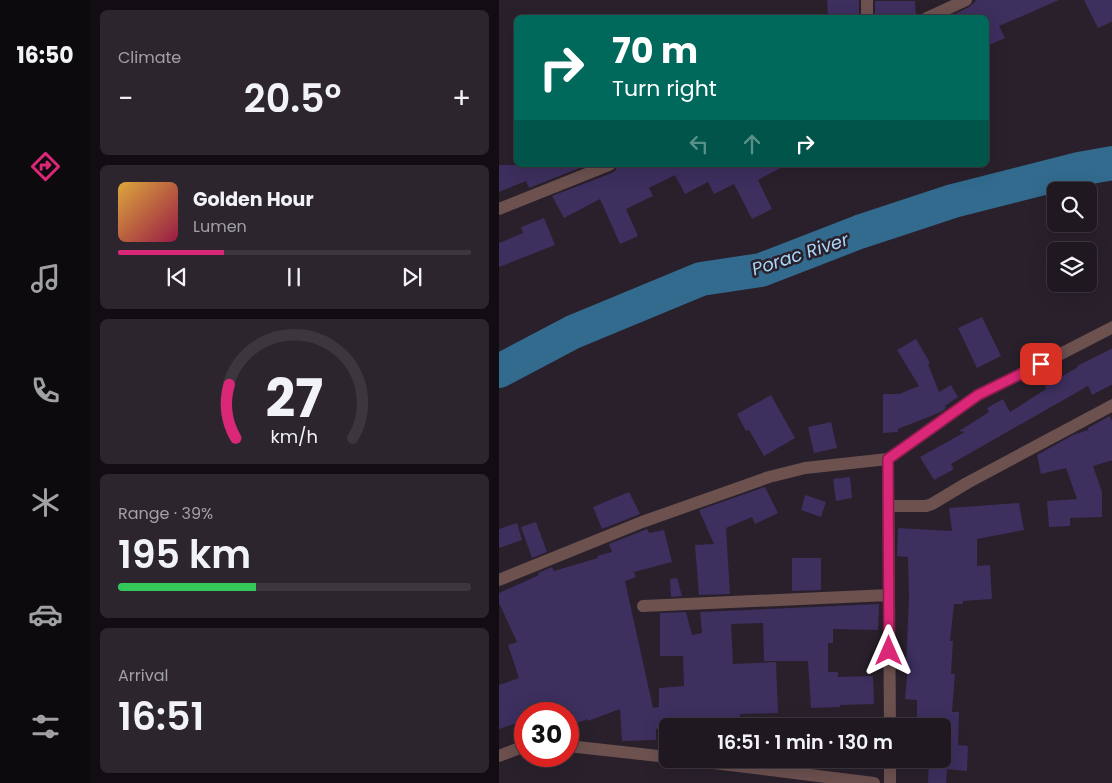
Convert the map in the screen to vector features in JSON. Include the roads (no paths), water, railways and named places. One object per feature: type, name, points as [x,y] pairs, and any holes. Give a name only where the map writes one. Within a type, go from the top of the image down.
[{"type":"street","points":[[867,0],[867,15]]},
{"type":"street","points":[[934,15],[966,0]]},
{"type":"street","points":[[499,209],[604,167]]},
{"type":"street","points":[[499,580],[642,522],[769,478],[805,468],[888,459],[978,395],[1112,327]]},
{"type":"street","points":[[888,506],[926,506],[932,504],[967,483],[1112,405]]},
{"type":"street","points":[[888,459],[890,718]]},
{"type":"street","points":[[643,606],[889,595]]},
{"type":"street","points":[[579,747],[659,756]]},
{"type":"street","points":[[499,756],[514,750]]},
{"type":"street","points":[[753,768],[874,783]]},
{"type":"street","points":[[890,768],[890,783]]},
{"type":"waterway","name":"Porac River","points":[[499,371],[573,332],[701,279],[761,270],[859,232],[953,201],[1079,169],[1113,163]]}]
